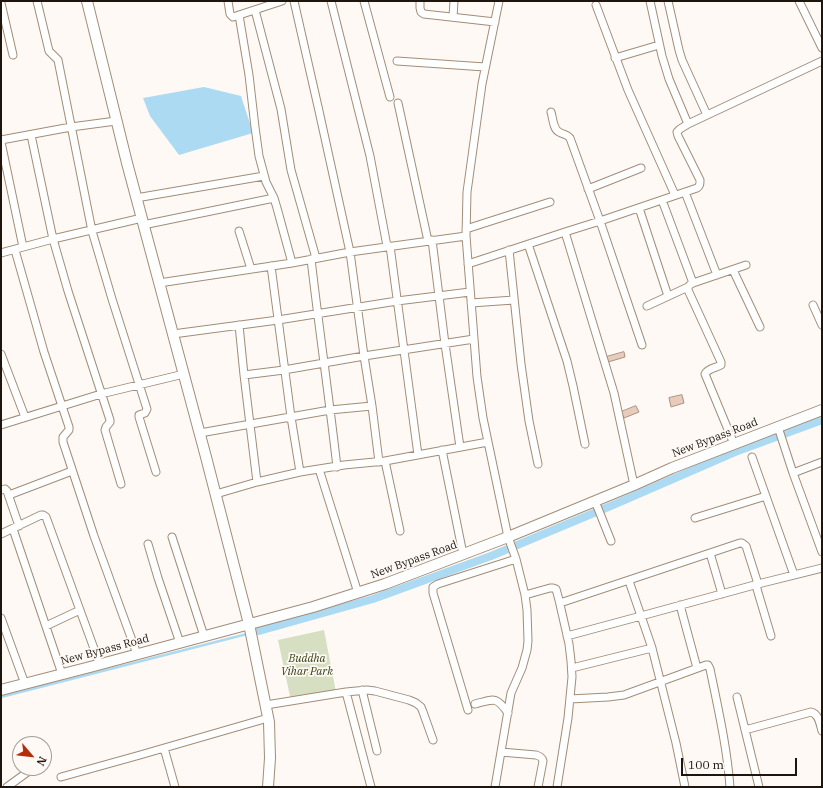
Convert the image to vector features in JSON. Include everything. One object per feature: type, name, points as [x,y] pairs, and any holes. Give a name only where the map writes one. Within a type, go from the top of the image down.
[{"type":"main road","points":[[87,1],[136,198],[216,494],[249,624],[268,718],[270,758],[268,787]]},
{"type":"main road","name":"New Bypass Road","points":[[1,690],[100,665],[313,607],[385,584],[463,554],[511,544],[597,507],[634,485],[672,468],[734,444],[780,433],[822,410]]},
{"type":"street","points":[[37,1],[48,51],[58,60],[92,230],[147,409],[145,413],[139,415],[139,417],[156,472]]},
{"type":"street","points":[[228,1],[230,14],[233,16],[282,1]]},
{"type":"street","points":[[294,1],[350,252],[372,406],[382,461],[400,531]]},
{"type":"street","points":[[331,1],[370,156],[388,246],[418,455]]},
{"type":"street","points":[[364,1],[390,97]]},
{"type":"street","points":[[420,1],[421,12],[424,14],[495,22]]},
{"type":"street","points":[[453,18],[454,1]]},
{"type":"street","points":[[495,787],[511,693],[522,668],[528,641],[525,596],[511,544],[483,418],[477,377],[466,232],[467,192],[485,67],[499,1]]},
{"type":"street","points":[[650,1],[669,79],[688,124]]},
{"type":"street","points":[[668,1],[682,60],[707,115]]},
{"type":"street","points":[[799,1],[822,48]]},
{"type":"street","points":[[1,3],[13,55]]},
{"type":"street","points":[[596,5],[633,102],[674,195]]},
{"type":"street","points":[[255,10],[281,109],[291,170],[314,258],[317,314],[337,466]]},
{"type":"street","points":[[239,15],[249,75],[256,139],[264,176],[274,198],[292,263]]},
{"type":"street","points":[[615,58],[660,45]]},
{"type":"street","points":[[396,61],[485,67]]},
{"type":"street","points":[[468,264],[699,187],[700,180],[677,132],[688,124],[822,61]]},
{"type":"street","points":[[398,103],[430,241],[460,447]]},
{"type":"street","points":[[551,112],[555,129],[566,134],[570,138],[642,345]]},
{"type":"street","points":[[23,248],[1,141],[71,127],[116,121]]},
{"type":"street","points":[[31,135],[53,240],[110,422],[106,427],[106,434],[121,484]]},
{"type":"street","points":[[588,189],[641,168]]},
{"type":"street","points":[[136,198],[264,176]]},
{"type":"street","points":[[685,192],[717,275]]},
{"type":"street","points":[[1,253],[92,230],[274,198]]},
{"type":"street","points":[[662,200],[690,285],[688,290],[721,362],[721,365],[706,371],[705,374],[734,444]]},
{"type":"street","points":[[159,283],[292,263],[388,246],[430,241],[466,232],[550,202]]},
{"type":"street","points":[[639,208],[668,296]]},
{"type":"street","points":[[239,231],[251,269]]},
{"type":"street","points":[[565,232],[614,393],[634,485]]},
{"type":"street","points":[[528,244],[567,362],[585,444]]},
{"type":"street","points":[[15,250],[44,352],[69,430],[64,434],[62,439],[94,536],[137,654]]},
{"type":"street","points":[[509,250],[521,364],[529,422],[538,464]]},
{"type":"street","points":[[647,306],[690,285],[746,265]]},
{"type":"street","points":[[271,266],[290,417],[300,472]]},
{"type":"street","points":[[733,270],[760,327]]},
{"type":"street","points":[[173,334],[278,320],[397,301],[470,292]]},
{"type":"street","points":[[471,302],[514,300]]},
{"type":"street","points":[[814,305],[822,325]]},
{"type":"street","points":[[239,325],[257,482]]},
{"type":"street","points":[[244,375],[324,364],[364,356],[474,339]]},
{"type":"street","points":[[1,354],[25,417]]},
{"type":"street","points":[[2,422],[25,417],[101,394],[184,374]]},
{"type":"street","points":[[200,434],[330,410],[372,406]]},
{"type":"street","points":[[780,433],[822,552]]},
{"type":"street","points":[[216,494],[257,482],[300,472],[382,461],[488,442]]},
{"type":"street","points":[[442,450],[463,554]]},
{"type":"street","points":[[752,457],[794,575]]},
{"type":"street","points":[[794,473],[822,462]]},
{"type":"street","points":[[319,469],[358,593]]},
{"type":"street","points":[[9,495],[72,471]]},
{"type":"street","points":[[1,490],[7,490],[9,495],[16,528],[62,674]]},
{"type":"street","points":[[695,518],[766,496]]},
{"type":"street","points":[[597,507],[611,541]]},
{"type":"street","points":[[1,534],[41,515],[46,517],[100,665]]},
{"type":"street","points":[[172,537],[204,636]]},
{"type":"street","points":[[560,603],[740,543],[744,544],[758,584],[757,589],[771,636]]},
{"type":"street","points":[[148,544],[180,643]]},
{"type":"street","points":[[710,553],[722,594]]},
{"type":"street","points":[[468,710],[433,593],[433,587],[438,584],[516,559]]},
{"type":"street","points":[[567,636],[822,568]]},
{"type":"street","points":[[628,581],[652,648],[676,743],[685,787]]},
{"type":"street","points":[[525,596],[553,588],[556,589],[570,648],[572,668],[570,699],[557,787]]},
{"type":"street","points":[[680,605],[697,668]]},
{"type":"street","points":[[46,626],[80,610]]},
{"type":"street","points":[[1,618],[25,684]]},
{"type":"street","points":[[572,668],[652,648]]},
{"type":"street","points":[[570,699],[616,696],[634,692],[706,664],[708,665],[727,754],[730,787]]},
{"type":"street","points":[[266,705],[362,690],[382,693],[409,700],[421,707],[433,740]]},
{"type":"street","points":[[362,690],[377,751]]},
{"type":"street","points":[[346,692],[371,787]]},
{"type":"street","points":[[737,697],[759,787]]},
{"type":"street","points":[[476,704],[495,700],[502,704],[508,713]]},
{"type":"street","points":[[745,730],[811,712],[818,717],[822,731]]},
{"type":"street","points":[[60,777],[268,718]]},
{"type":"street","points":[[164,748],[174,787]]},
{"type":"street","points":[[501,752],[536,755],[542,758],[543,761],[538,787]]},
{"type":"street","points":[[7,787],[23,776]]},
{"type":"green space","name":"Buddha Vihar Park","points":[[324,630],[336,692],[291,701],[278,640]]},
{"type":"water","points":[[204,87],[241,96],[253,133],[179,155],[150,116],[143,98]]},
{"type":"building","points":[[624,352],[625,357],[608,362],[606,357]]},
{"type":"building","points":[[682,395],[684,403],[671,407],[669,398]]},
{"type":"building","points":[[636,406],[639,412],[624,418],[621,412]]},
{"type":"waterway","points":[[259,631],[373,599],[491,556],[735,452],[822,420]]},
{"type":"waterway","points":[[1,697],[247,634]]}]
